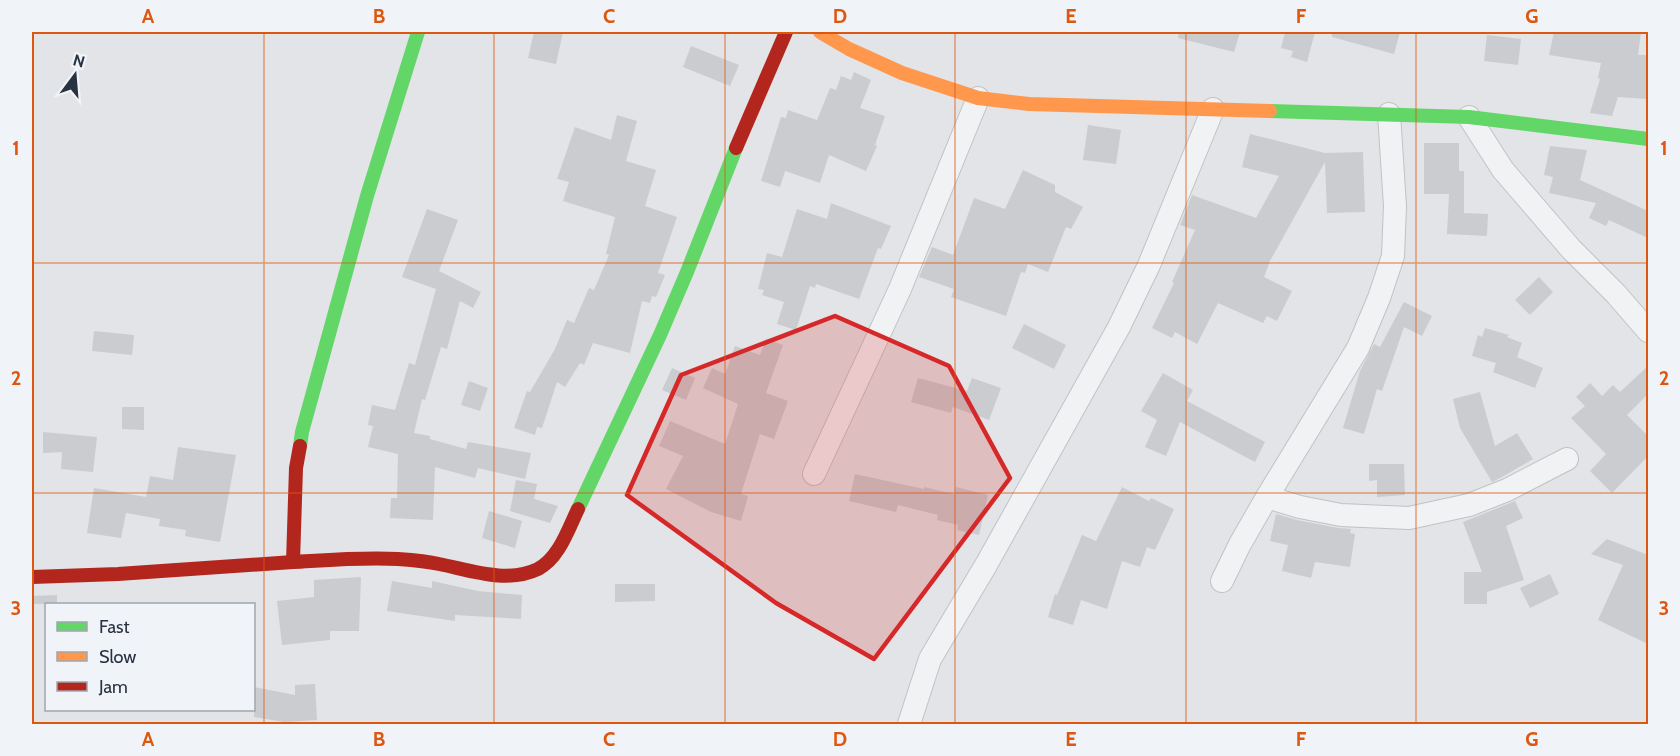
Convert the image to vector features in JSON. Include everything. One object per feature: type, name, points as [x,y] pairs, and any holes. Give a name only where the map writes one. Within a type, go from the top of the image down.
[{"type":"street","points":[[293,562],[296,468],[302,432],[367,196],[418,32]]},
{"type":"street","points":[[32,577],[382,558],[429,562],[486,573],[511,575],[532,571],[546,565],[555,555],[660,335],[726,171],[786,32]]},
{"type":"street","points":[[820,32],[849,49],[902,73],[978,98],[1029,104],[1469,117],[1648,139]]},
{"type":"street","points":[[814,474],[900,289],[978,98]]},
{"type":"street","points":[[909,724],[930,659],[987,565],[1124,316],[1149,265],[1213,109]]},
{"type":"street","points":[[1222,581],[1267,497],[1358,348],[1379,298],[1393,256],[1395,206],[1389,114]]},
{"type":"street","points":[[1469,117],[1503,170],[1571,249],[1616,294],[1648,331]]},
{"type":"street","points":[[1267,497],[1300,507],[1341,515],[1409,518],[1469,505],[1507,490],[1567,459]]},
{"type":"highlighted area","points":[[835,316],[949,366],[1010,478],[874,659],[776,603],[627,495],[681,375]]},
{"type":"building","points":[[534,32],[563,32],[556,64],[528,58]]},
{"type":"building","points":[[1179,32],[1240,32],[1234,52],[1178,38]]},
{"type":"building","points":[[1285,32],[1315,32],[1307,62],[1291,57],[1293,51],[1281,48]]},
{"type":"building","points":[[1332,32],[1400,32],[1394,54],[1332,37]]},
{"type":"building","points":[[1554,32],[1641,32],[1638,55],[1648,55],[1648,99],[1618,97],[1612,116],[1590,113],[1600,79],[1598,78],[1601,63],[1549,55]]},
{"type":"building","points":[[1487,35],[1521,39],[1518,65],[1484,61]]},
{"type":"building","points":[[691,46],[739,65],[730,86],[683,67]]},
{"type":"building","points":[[854,72],[871,80],[860,108],[885,116],[875,145],[877,146],[866,171],[829,155],[820,183],[785,171],[780,187],[761,181],[781,117],[786,118],[788,110],[817,120],[830,88],[836,90],[841,76],[851,80]]},
{"type":"building","points":[[617,115],[637,121],[626,161],[656,170],[645,206],[677,217],[658,273],[665,275],[656,297],[652,296],[650,303],[642,301],[630,353],[593,343],[584,365],[580,363],[565,387],[557,382],[542,428],[537,427],[535,435],[514,428],[527,391],[530,392],[555,349],[567,320],[574,323],[589,288],[594,290],[609,255],[606,254],[615,217],[563,201],[569,182],[557,179],[575,127],[611,140]]},
{"type":"building","points":[[1088,125],[1121,130],[1116,164],[1083,160]]},
{"type":"building","points":[[1250,134],[1325,153],[1363,152],[1365,212],[1327,213],[1325,162],[1270,261],[1264,277],[1292,291],[1277,321],[1267,316],[1263,323],[1218,303],[1197,344],[1175,332],[1172,338],[1152,328],[1174,283],[1172,282],[1195,230],[1180,225],[1192,195],[1256,218],[1279,176],[1242,167]]},
{"type":"building","points":[[1424,143],[1459,143],[1459,171],[1464,171],[1464,213],[1488,214],[1487,236],[1447,234],[1449,194],[1424,194]]},
{"type":"building","points":[[1550,146],[1587,150],[1580,180],[1648,211],[1648,238],[1609,220],[1606,226],[1589,218],[1596,203],[1549,193],[1553,177],[1544,175]]},
{"type":"building","points":[[1023,170],[1055,185],[1055,192],[1083,207],[1071,229],[1066,227],[1048,272],[1028,264],[1025,273],[1021,272],[1006,316],[951,297],[954,289],[919,277],[932,247],[953,255],[974,198],[1005,209]]},
{"type":"building","points":[[831,203],[891,226],[881,249],[878,248],[859,299],[816,284],[815,288],[810,286],[796,330],[777,324],[784,302],[762,295],[764,290],[758,289],[767,253],[782,257],[797,209],[827,219]]},
{"type":"building","points":[[427,209],[458,220],[439,271],[481,292],[473,308],[460,301],[447,349],[441,347],[425,400],[422,399],[414,433],[430,436],[430,439],[466,449],[468,442],[531,453],[525,479],[478,468],[475,478],[435,467],[433,520],[390,518],[391,498],[397,498],[398,454],[368,447],[373,426],[368,425],[372,405],[395,410],[409,363],[415,365],[436,289],[402,277]]},
{"type":"building","points":[[1539,277],[1553,292],[1530,315],[1515,300]]},
{"type":"building","points":[[1404,302],[1432,316],[1422,336],[1404,327],[1382,391],[1377,389],[1364,434],[1343,428],[1360,371],[1374,344],[1380,347]]},
{"type":"building","points":[[1024,324],[1066,345],[1054,369],[1012,348]]},
{"type":"building","points":[[1485,328],[1509,335],[1507,337],[1522,343],[1517,357],[1543,368],[1535,388],[1493,372],[1496,363],[1472,356],[1478,335],[1482,337]]},
{"type":"building","points":[[94,331],[134,335],[132,355],[92,351]]},
{"type":"building","points":[[766,339],[783,345],[766,393],[788,401],[774,439],[760,434],[741,494],[748,496],[741,521],[711,512],[666,489],[683,456],[659,446],[670,421],[725,444],[738,404],[703,388],[712,368],[725,374],[735,346],[760,355]]},
{"type":"building","points":[[1648,366],[1648,394],[1627,415],[1648,436],[1648,456],[1612,493],[1590,471],[1606,454],[1571,418],[1585,406],[1576,397],[1590,383],[1602,396],[1613,385],[1620,392]]},
{"type":"building","points":[[672,368],[695,378],[686,400],[662,390]]},
{"type":"building","points":[[1163,373],[1193,390],[1187,401],[1265,442],[1255,462],[1180,422],[1166,456],[1145,447],[1157,420],[1141,411]]},
{"type":"building","points":[[918,378],[967,391],[972,378],[1001,388],[989,420],[953,407],[951,413],[911,402]]},
{"type":"building","points":[[469,381],[488,388],[480,411],[461,405]]},
{"type":"building","points":[[1480,392],[1495,446],[1517,433],[1533,459],[1492,482],[1460,428],[1453,399]]},
{"type":"building","points":[[122,407],[144,407],[144,430],[122,429]]},
{"type":"building","points":[[43,432],[97,437],[93,472],[61,469],[62,452],[43,453]]},
{"type":"building","points":[[178,447],[236,455],[220,542],[185,536],[186,530],[159,526],[160,519],[126,513],[121,538],[87,533],[94,488],[146,497],[150,476],[173,480]]},
{"type":"building","points":[[1369,464],[1404,464],[1405,495],[1377,497],[1377,480],[1369,481]]},
{"type":"building","points":[[855,474],[954,494],[956,487],[988,495],[979,535],[957,530],[958,525],[937,520],[938,515],[898,505],[896,512],[849,501]]},
{"type":"building","points":[[516,480],[537,484],[534,499],[558,506],[550,523],[510,511]]},
{"type":"building","points":[[1122,487],[1149,501],[1151,498],[1174,509],[1155,550],[1147,547],[1140,567],[1122,561],[1107,609],[1081,600],[1073,625],[1048,617],[1055,594],[1057,595],[1082,535],[1096,541]]},
{"type":"building","points":[[1515,501],[1523,518],[1506,526],[1524,580],[1487,592],[1487,604],[1464,604],[1464,572],[1482,572],[1463,522]]},
{"type":"building","points":[[489,511],[522,521],[515,548],[482,538]]},
{"type":"building","points":[[1276,514],[1351,529],[1350,533],[1355,534],[1350,567],[1315,562],[1311,578],[1282,571],[1288,545],[1270,541]]},
{"type":"building","points":[[1607,539],[1648,555],[1648,644],[1598,620],[1623,565],[1591,554]]},
{"type":"building","points":[[1550,574],[1559,594],[1530,608],[1520,588]]},
{"type":"building","points":[[361,577],[359,631],[330,631],[330,640],[282,645],[277,601],[314,597],[314,580]]},
{"type":"building","points":[[392,581],[432,588],[432,581],[478,591],[522,595],[521,619],[455,615],[455,621],[387,611]]},
{"type":"building","points":[[615,584],[655,584],[655,601],[615,602]]},
{"type":"building","points":[[57,595],[57,603],[32,604],[32,596]]},
{"type":"building","points":[[315,684],[317,720],[284,722],[254,717],[255,687],[295,695],[295,685]]},
{"type":"traffic: fast","points":[[300,446],[367,196],[418,32]]},
{"type":"traffic: fast","points":[[1270,111],[1469,117],[1648,139]]},
{"type":"traffic: fast","points":[[578,509],[660,335],[736,148]]},
{"type":"traffic: slow","points":[[820,32],[849,49],[902,73],[978,98],[1029,104],[1270,111]]},
{"type":"traffic: jam","points":[[736,148],[786,32]]},
{"type":"traffic: jam","points":[[32,577],[118,574],[293,562],[296,468],[300,446]]},
{"type":"traffic: jam","points":[[293,562],[398,559],[429,562],[501,576],[526,573],[538,569],[552,558],[562,543],[578,509]]}]
